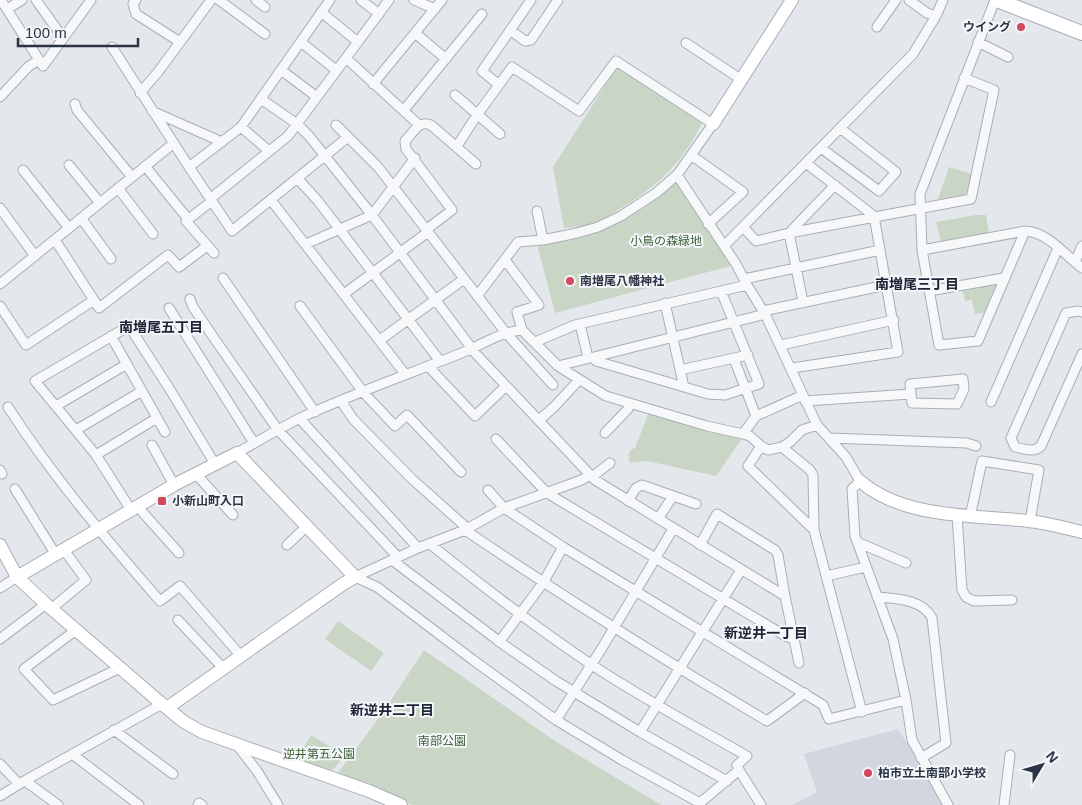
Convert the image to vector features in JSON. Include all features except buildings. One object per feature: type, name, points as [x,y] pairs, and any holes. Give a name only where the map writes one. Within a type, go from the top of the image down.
[{"type":"main road","points":[[996,0],[1016,4],[1082,33]]},
{"type":"street","points":[[1,0],[43,66],[91,0]]},
{"type":"street","points":[[7,9],[22,0]]},
{"type":"street","points":[[36,0],[63,38]]},
{"type":"street","points":[[79,0],[85,8]]},
{"type":"street","points":[[136,0],[133,4],[136,14],[180,42]]},
{"type":"street","points":[[140,93],[158,72],[209,3],[199,0]]},
{"type":"street","points":[[219,0],[265,34]]},
{"type":"street","points":[[256,0],[266,7]]},
{"type":"street","points":[[189,168],[241,127],[330,0]]},
{"type":"street","points":[[361,0],[379,14]]},
{"type":"street","points":[[188,219],[288,136],[389,0]]},
{"type":"street","points":[[414,0],[435,9]]},
{"type":"street","points":[[373,84],[442,0]]},
{"type":"street","points":[[510,30],[525,41],[531,40],[558,0]]},
{"type":"street","points":[[477,296],[518,242],[543,240],[577,233],[606,223],[621,216],[656,193],[677,175],[742,80],[792,0]]},
{"type":"street","points":[[878,27],[896,0]]},
{"type":"street","points":[[909,0],[927,13],[936,16]]},
{"type":"street","points":[[724,246],[913,54],[936,16],[943,0]]},
{"type":"street","points":[[996,0],[920,194],[922,250],[939,345],[978,341],[1025,231]]},
{"type":"street","points":[[499,85],[482,71],[527,1]]},
{"type":"street","points":[[321,12],[358,42]]},
{"type":"street","points":[[404,110],[482,14]]},
{"type":"street","points":[[415,33],[446,59]]},
{"type":"street","points":[[301,42],[336,70]]},
{"type":"street","points":[[978,42],[1008,56]]},
{"type":"street","points":[[686,43],[742,80]]},
{"type":"street","points":[[112,47],[140,93],[232,232],[348,137]]},
{"type":"street","points":[[346,58],[419,125]]},
{"type":"street","points":[[0,97],[29,66],[39,60]]},
{"type":"street","points":[[457,146],[512,67],[579,111],[616,61],[713,124]]},
{"type":"street","points":[[281,70],[317,96]]},
{"type":"street","points":[[743,227],[756,241],[971,198],[994,90],[964,78]]},
{"type":"street","points":[[455,95],[500,134]]},
{"type":"street","points":[[260,99],[297,124],[309,136],[372,215],[476,354],[591,476],[628,501],[785,596]]},
{"type":"street","points":[[75,104],[77,110],[132,176]]},
{"type":"street","points":[[152,111],[222,142]]},
{"type":"street","points":[[344,294],[452,210],[415,158],[406,149],[405,141],[419,125],[426,123],[431,125],[476,164]]},
{"type":"street","points":[[336,125],[378,167],[506,333],[553,385]]},
{"type":"street","points":[[241,127],[269,151]]},
{"type":"street","points":[[821,148],[879,191],[896,172],[840,128]]},
{"type":"street","points":[[0,282],[35,256],[174,143]]},
{"type":"street","points":[[691,155],[743,192],[708,224]]},
{"type":"street","points":[[306,244],[372,215],[415,158]]},
{"type":"street","points":[[792,368],[898,352],[894,320],[874,216],[806,163]]},
{"type":"street","points":[[69,165],[100,203]]},
{"type":"street","points":[[145,166],[188,219],[186,221],[214,253]]},
{"type":"street","points":[[23,170],[69,228]]},
{"type":"street","points":[[677,175],[724,246],[764,312],[792,368],[817,425],[846,457],[860,481],[876,492],[906,504],[957,515],[1030,521],[1082,532]]},
{"type":"street","points":[[298,179],[339,229],[440,361]]},
{"type":"street","points":[[789,233],[834,185]]},
{"type":"street","points":[[118,188],[153,234]]},
{"type":"street","points":[[271,200],[405,374]]},
{"type":"street","points":[[0,208],[35,256]]},
{"type":"street","points":[[537,212],[543,240]]},
{"type":"street","points":[[81,218],[112,259]]},
{"type":"street","points":[[922,250],[1033,231],[1045,237],[1078,265],[1082,246]]},
{"type":"street","points":[[789,233],[803,302]]},
{"type":"street","points":[[55,240],[99,308],[168,255],[179,267],[207,246]]},
{"type":"street","points":[[991,402],[1058,248]]},
{"type":"street","points":[[535,342],[580,324],[721,292],[745,282],[795,268],[880,250]]},
{"type":"street","points":[[505,260],[539,305],[517,312],[522,330],[558,366],[606,396],[707,426],[750,436],[768,450],[782,447],[802,430],[817,425]]},
{"type":"street","points":[[222,278],[315,412]]},
{"type":"street","points":[[929,291],[1004,278]]},
{"type":"street","points":[[380,340],[464,279]]},
{"type":"street","points":[[558,366],[735,322],[803,302],[886,284]]},
{"type":"street","points":[[580,324],[592,357],[596,361],[708,394],[725,394],[760,384],[721,292]]},
{"type":"street","points":[[190,299],[193,307],[278,430],[395,559],[499,642],[574,692],[727,781]]},
{"type":"street","points":[[0,306],[26,345],[94,300]]},
{"type":"street","points":[[665,304],[684,386]]},
{"type":"street","points":[[300,306],[363,392],[395,426],[407,415],[461,472]]},
{"type":"street","points":[[169,308],[254,444]]},
{"type":"street","points":[[1082,312],[1066,313],[1011,438],[1015,447],[1033,450],[1041,446],[1082,354]]},
{"type":"street","points":[[781,345],[894,320]]},
{"type":"street","points":[[179,552],[134,508],[96,455],[35,381],[129,326],[215,464]]},
{"type":"street","points":[[0,588],[174,485],[300,418],[506,333],[522,330]]},
{"type":"street","points":[[111,336],[165,432]]},
{"type":"street","points":[[680,370],[748,355]]},
{"type":"street","points":[[734,359],[756,416]]},
{"type":"street","points":[[56,406],[127,364]]},
{"type":"street","points":[[428,366],[475,416],[506,386]]},
{"type":"street","points":[[963,379],[964,388],[957,404],[912,403],[911,394],[910,384],[963,379]]},
{"type":"street","points":[[539,420],[579,380]]},
{"type":"street","points":[[76,430],[142,391]]},
{"type":"street","points":[[743,434],[756,416],[804,398],[911,394]]},
{"type":"street","points":[[342,401],[353,419],[412,480],[466,529],[543,582],[680,670],[767,721],[805,693]]},
{"type":"street","points":[[605,433],[628,409],[629,403]]},
{"type":"street","points":[[8,408],[35,448],[98,530],[160,601],[180,586],[241,656]]},
{"type":"street","points":[[96,455],[157,418]]},
{"type":"street","points":[[300,418],[418,548]]},
{"type":"street","points":[[830,438],[967,443],[976,446]]},
{"type":"street","points":[[496,439],[547,493],[786,637],[794,639]]},
{"type":"street","points":[[152,445],[174,485]]},
{"type":"street","points":[[761,446],[748,466],[814,530]]},
{"type":"street","points":[[782,447],[810,470],[813,475],[814,530],[862,712]]},
{"type":"street","points":[[237,453],[354,578],[377,587],[472,660],[556,720],[622,760],[701,804],[739,770]]},
{"type":"street","points":[[970,517],[982,461],[1039,470],[1030,521]]},
{"type":"street","points":[[0,796],[114,730],[183,696],[343,584],[418,548],[466,529],[504,508],[591,476],[610,462]]},
{"type":"street","points":[[196,474],[233,516]]},
{"type":"street","points":[[860,481],[852,489],[855,536],[893,639],[912,740],[948,805]]},
{"type":"street","points":[[628,501],[640,485],[696,504]]},
{"type":"street","points":[[0,639],[86,580],[60,552],[14,489]]},
{"type":"street","points":[[488,490],[504,508],[563,547],[823,705],[829,719],[906,700]]},
{"type":"street","points":[[658,519],[673,496]]},
{"type":"street","points":[[700,545],[717,514],[775,550],[778,555],[799,663]]},
{"type":"street","points":[[957,515],[962,590],[966,597],[974,601],[1012,600]]},
{"type":"street","points":[[287,545],[306,527]]},
{"type":"street","points":[[556,720],[673,528]]},
{"type":"street","points":[[857,542],[906,563]]},
{"type":"street","points":[[430,544],[520,615],[591,664],[747,756],[737,764],[761,805]]},
{"type":"street","points":[[0,545],[17,577],[164,706],[202,732],[369,791],[400,805]]},
{"type":"street","points":[[499,642],[543,582],[563,547]]},
{"type":"street","points":[[826,576],[866,566]]},
{"type":"street","points":[[640,732],[741,570]]},
{"type":"street","points":[[878,597],[900,599],[918,604],[927,609],[932,618],[946,743],[921,758]]},
{"type":"street","points":[[178,620],[224,669]]},
{"type":"street","points":[[76,630],[24,669],[53,700],[120,668]]},
{"type":"street","points":[[114,730],[173,774]]},
{"type":"street","points":[[237,745],[257,771],[278,805]]},
{"type":"street","points":[[72,754],[138,805]]},
{"type":"street","points":[[1004,805],[1010,755]]},
{"type":"street","points":[[0,764],[22,782],[28,783],[58,805]]},
{"type":"street","points":[[198,805],[199,803],[202,805]]},
{"type":"shaded area","name":"柏市立土南部小学校","points":[[898,729],[946,805],[792,805],[817,792],[804,754]]},
{"type":"green space","points":[[617,67],[702,123],[677,162],[656,184],[603,219],[584,226],[564,228],[553,167]]},
{"type":"green space","points":[[949,167],[972,174],[968,189],[962,196],[938,199]]},
{"type":"green space","name":"小鳥の森緑地","points":[[674,182],[679,182],[734,265],[555,313],[537,244],[599,231],[644,208]]},
{"type":"green space","points":[[986,215],[989,233],[941,242],[936,222]]},
{"type":"green space","points":[[993,282],[997,287],[986,312],[975,314],[972,300],[965,301],[962,288]]},
{"type":"green space","points":[[649,412],[709,432],[743,437],[716,476],[647,461],[630,463],[629,454],[635,448]]},
{"type":"green space","points":[[338,621],[384,653],[371,671],[325,639]]},
{"type":"green space","name":"南部公園","points":[[424,650],[555,741],[661,805],[412,805],[380,788],[338,773],[384,711]]},
{"type":"green space","name":"逆井第五公園","points":[[311,735],[344,755],[335,768],[329,771],[297,759]]},
{"type":"place","name":"ウイング","points":[[1021,27]]},
{"type":"place","name":"南増尾八幡神社","points":[[570,281]]},
{"type":"place","name":"小新山町入口","points":[[162,501]]},
{"type":"place","name":"柏市立土南部小学校","points":[[868,773]]},
{"type":"district","name":"南増尾三丁目","points":[[917,284]]},
{"type":"district","name":"南増尾五丁目","points":[[161,327]]},
{"type":"district","name":"新逆井一丁目","points":[[766,633]]},
{"type":"district","name":"新逆井二丁目","points":[[392,710]]}]
